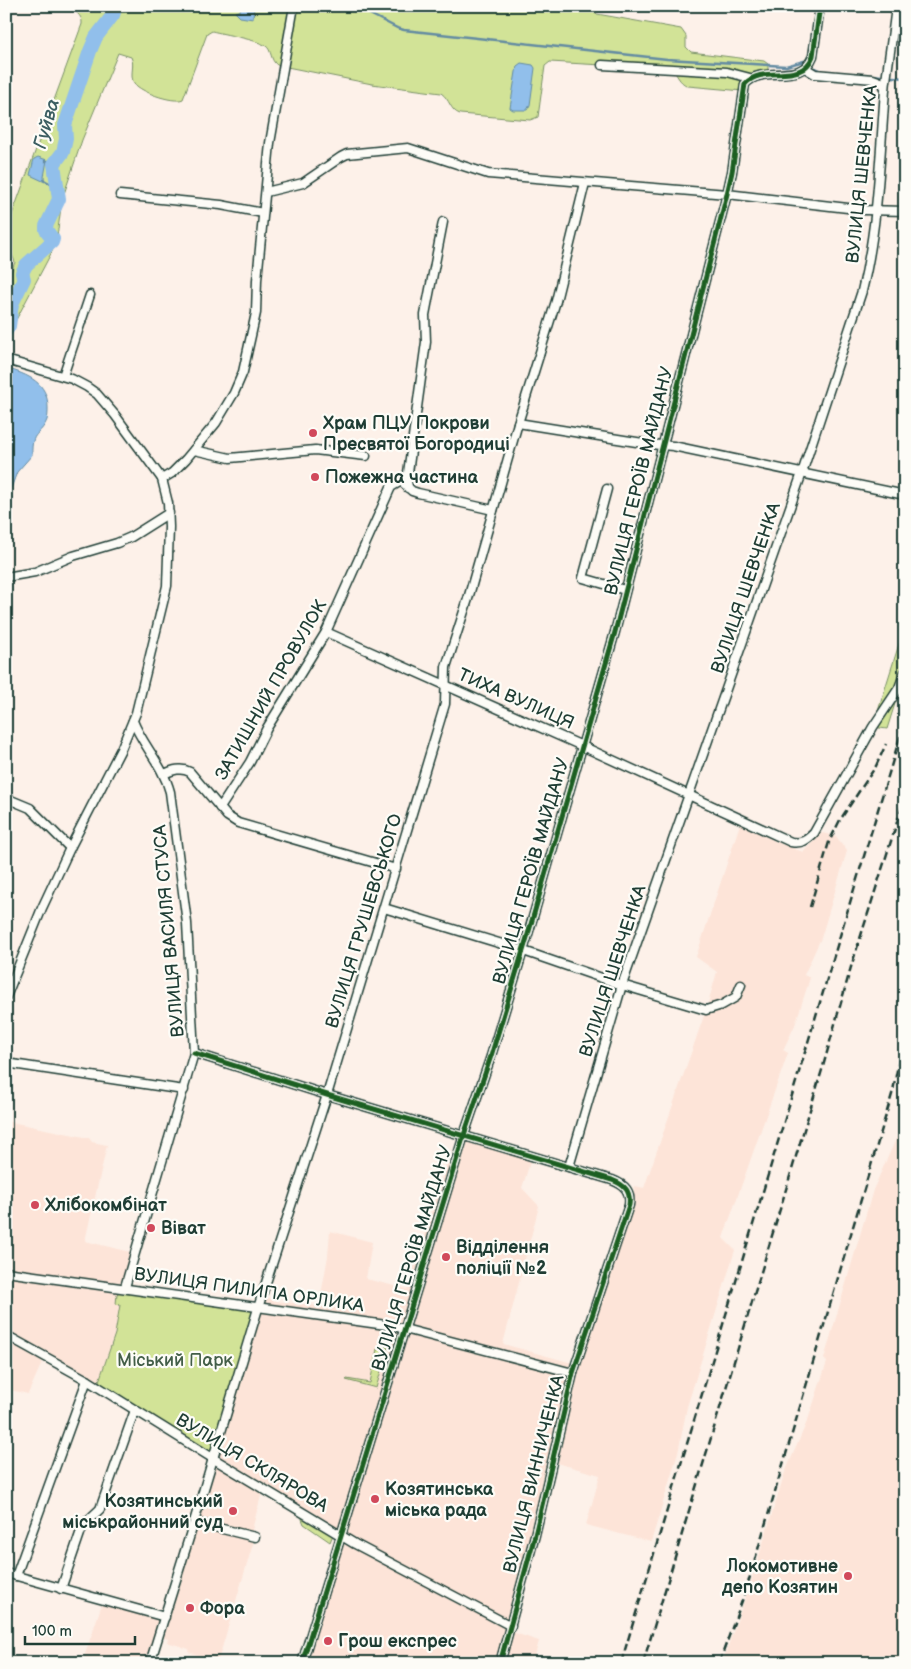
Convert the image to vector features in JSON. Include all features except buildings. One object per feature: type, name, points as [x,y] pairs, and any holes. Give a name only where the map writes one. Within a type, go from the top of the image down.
[{"type":"street","points":[[162,478],[172,473],[216,424],[234,393],[243,372],[256,313],[270,143],[294,6]]},
{"type":"street","points":[[602,65],[726,72],[750,78],[764,74],[795,73],[805,68],[814,56],[820,6]]},
{"type":"street","points":[[896,6],[905,8]]},
{"type":"street","name":"ВУЛИЦЯ ШЕВЧЕНКА","points":[[569,1167],[622,985],[802,473],[862,291],[868,267],[876,210],[886,87],[896,6]]},
{"type":"street","points":[[805,68],[815,74],[873,78],[886,87]]},
{"type":"street","name":"ВУЛИЦЯ ГЕРОЇВ МАЙДАНУ","points":[[302,1663],[464,1135],[523,951],[615,632],[727,194],[732,172],[743,91],[745,84],[750,78]]},
{"type":"street","points":[[266,192],[303,183],[341,156],[347,154],[402,148],[416,149],[480,173],[727,194],[865,210],[905,211]]},
{"type":"street","name":"ВУЛИЦЯ ГРУШЕВСЬКОГО","points":[[150,1663],[214,1459],[259,1306],[327,1095],[445,704],[445,669],[468,599],[518,423],[556,301],[585,183]]},
{"type":"street","points":[[120,195],[222,205],[263,213]]},
{"type":"street","points":[[443,222],[425,315],[426,342],[412,438],[408,488],[418,493],[494,510]]},
{"type":"street","points":[[63,376],[90,296]]},
{"type":"street","points":[[6,360],[63,376],[80,383],[100,398],[162,478],[169,513],[167,586],[133,722],[70,848],[30,935],[6,997]]},
{"type":"street","points":[[518,423],[673,446],[905,495]]},
{"type":"street","points":[[194,450],[230,458],[315,450],[366,456]]},
{"type":"street","name":"ЗАТИШНИЙ ПРОВУЛОК","points":[[220,808],[250,762],[267,728],[326,632],[391,487],[401,481],[408,488]]},
{"type":"street","points":[[607,489],[583,578],[625,590]]},
{"type":"street","points":[[6,577],[35,572],[73,556],[117,543],[169,513]]},
{"type":"street","name":"ТИХА ВУЛИЦЯ","points":[[326,632],[791,842],[803,842],[814,834],[873,727],[899,688],[905,672]]},
{"type":"street","name":"ВУЛИЦЯ ВАСИЛЯ СТУСА","points":[[125,1287],[153,1186],[194,1053],[186,923],[169,787],[164,774],[133,722]]},
{"type":"street","points":[[164,774],[185,769],[194,776],[220,808],[238,823],[396,868]]},
{"type":"street","points":[[6,798],[30,808],[70,848]]},
{"type":"street","points":[[384,908],[523,951],[622,985],[706,1010],[722,1005],[736,997],[741,985]]},
{"type":"street","points":[[194,1053],[327,1095],[569,1167]]},
{"type":"street","points":[[6,1063],[184,1090]]},
{"type":"street","name":"ВУЛИЦЯ ВИННИЧЕНКА","points":[[500,1663],[535,1535],[573,1373],[630,1206],[629,1192],[619,1182],[569,1167]]},
{"type":"street","name":"ВУЛИЦЯ ПИЛИПА ОРЛИКА","points":[[6,1272],[125,1287],[405,1328],[573,1373]]},
{"type":"street","name":"ВУЛИЦЯ СКЛЯРОВА","points":[[6,1335],[86,1380],[355,1544],[510,1626]]},
{"type":"street","points":[[16,1576],[86,1380]]},
{"type":"street","points":[[61,1589],[83,1525],[100,1509],[135,1410]]},
{"type":"street","points":[[194,1522],[255,1537]]},
{"type":"street","points":[[6,1574],[165,1617]]},
{"type":"shaded area","points":[[740,824],[781,844],[803,852],[822,833],[836,836],[847,851],[821,938],[804,975],[810,978],[795,1025],[783,1050],[788,1053],[723,1238],[735,1250],[687,1407],[678,1453],[651,1542],[586,1525],[600,1475],[553,1462],[509,1631],[539,1641],[533,1663],[302,1663],[342,1535],[263,1488],[252,1530],[255,1537],[218,1661],[188,1652],[189,1649],[167,1642],[168,1639],[159,1636],[150,1663],[82,1663],[103,1601],[165,1617],[262,1295],[275,1301],[319,1306],[328,1256],[330,1231],[372,1242],[366,1279],[407,1289],[447,1163],[455,1165],[464,1135],[532,1156],[522,1188],[539,1206],[503,1344],[576,1364],[635,1186],[644,1188],[706,1010],[717,972],[696,957]]},
{"type":"shaded area","points":[[905,1119],[905,1663],[722,1663],[750,1585],[784,1475],[809,1417],[827,1362],[824,1359],[873,1190]]},
{"type":"shaded area","points":[[6,1121],[89,1138],[92,1142],[107,1145],[85,1241],[134,1253],[120,1305],[115,1334],[97,1387],[45,1356],[28,1394],[6,1389]]},
{"type":"green space","points":[[67,6],[594,6],[597,14],[681,29],[686,36],[686,47],[691,52],[764,61],[768,64],[768,74],[756,76],[743,91],[688,86],[671,69],[550,62],[545,66],[538,117],[530,120],[460,114],[454,110],[441,93],[372,84],[277,65],[266,46],[248,39],[212,31],[207,34],[183,99],[172,100],[156,96],[136,85],[132,78],[133,63],[131,57],[118,53],[82,140],[62,200],[56,244],[6,339],[6,286],[15,262],[6,240],[6,231],[82,24],[80,16]]},
{"type":"green space","points":[[905,625],[905,672],[887,729],[873,727]]},
{"type":"green space","name":"Міський Парк","points":[[125,1287],[259,1307],[214,1459],[97,1387],[115,1334],[120,1305],[116,1304],[117,1294]]},
{"type":"green space","points":[[387,1339],[390,1340],[376,1388],[346,1380],[370,1383],[377,1349],[385,1350]]},
{"type":"green space","points":[[304,1512],[335,1530],[330,1542],[304,1524],[302,1519]]},
{"type":"water","points":[[241,6],[254,6],[253,19],[240,17],[235,12],[240,11]]},
{"type":"water","points":[[521,63],[533,65],[535,68],[530,105],[527,110],[513,110],[510,108],[517,66]]},
{"type":"water","points":[[38,157],[47,160],[45,182],[30,175],[34,159]]},
{"type":"water","points":[[6,368],[29,377],[41,386],[47,399],[48,416],[44,425],[34,437],[32,455],[17,472],[6,502]]},
{"type":"waterway","name":"Гуйва","points":[[6,331],[9,326],[12,304],[24,279],[22,273],[26,265],[52,242],[53,239],[46,230],[46,226],[59,199],[54,164],[63,152],[66,139],[65,125],[90,51],[96,37],[113,15],[116,6]]},
{"type":"waterway","points":[[336,6],[364,11],[404,30],[667,59],[786,66],[804,61]]},
{"type":"waterway","points":[[815,68],[822,71]]},
{"type":"waterway","points":[[872,75],[881,76]]},
{"type":"waterway","points":[[893,77],[905,78]]},
{"type":"waterway","points":[[45,161],[55,161]]},
{"type":"waterway","points":[[44,180],[51,184],[56,182]]},
{"type":"railway","points":[[621,1663],[905,720]]},
{"type":"railway","points":[[810,907],[829,842],[840,820],[876,766],[886,744]]},
{"type":"railway","points":[[643,1663],[822,1070],[851,967],[905,797]]},
{"type":"railway","points":[[719,1663],[746,1590],[893,1091],[905,1028]]},
{"type":"cycle path","points":[[302,1663],[464,1135],[491,1056],[529,931],[615,632],[727,194],[745,84],[753,78],[762,75],[791,73],[807,65],[813,56],[820,6]]},
{"type":"cycle path","points":[[194,1053],[327,1095],[612,1180],[624,1186],[628,1192],[629,1205],[573,1373],[535,1535],[500,1663]]},
{"type":"place","name":"Храм ПЦУ Покрови Пресвятої Богородиці","points":[[313,433]]},
{"type":"place","name":"Пожежна частина","points":[[315,477]]},
{"type":"place","name":"Хлібокомбінат","points":[[35,1205]]},
{"type":"place","name":"Віват","points":[[151,1228]]},
{"type":"place","name":"Відділення поліції №2","points":[[446,1257]]},
{"type":"place","name":"Козятинська міська рада","points":[[375,1499]]},
{"type":"place","name":"Козятинський міськрайонний суд","points":[[233,1511]]},
{"type":"place","name":"Локомотивне депо Козятин","points":[[848,1576]]},
{"type":"place","name":"Фора","points":[[190,1608]]},
{"type":"place","name":"Грош експрес","points":[[328,1641]]}]
